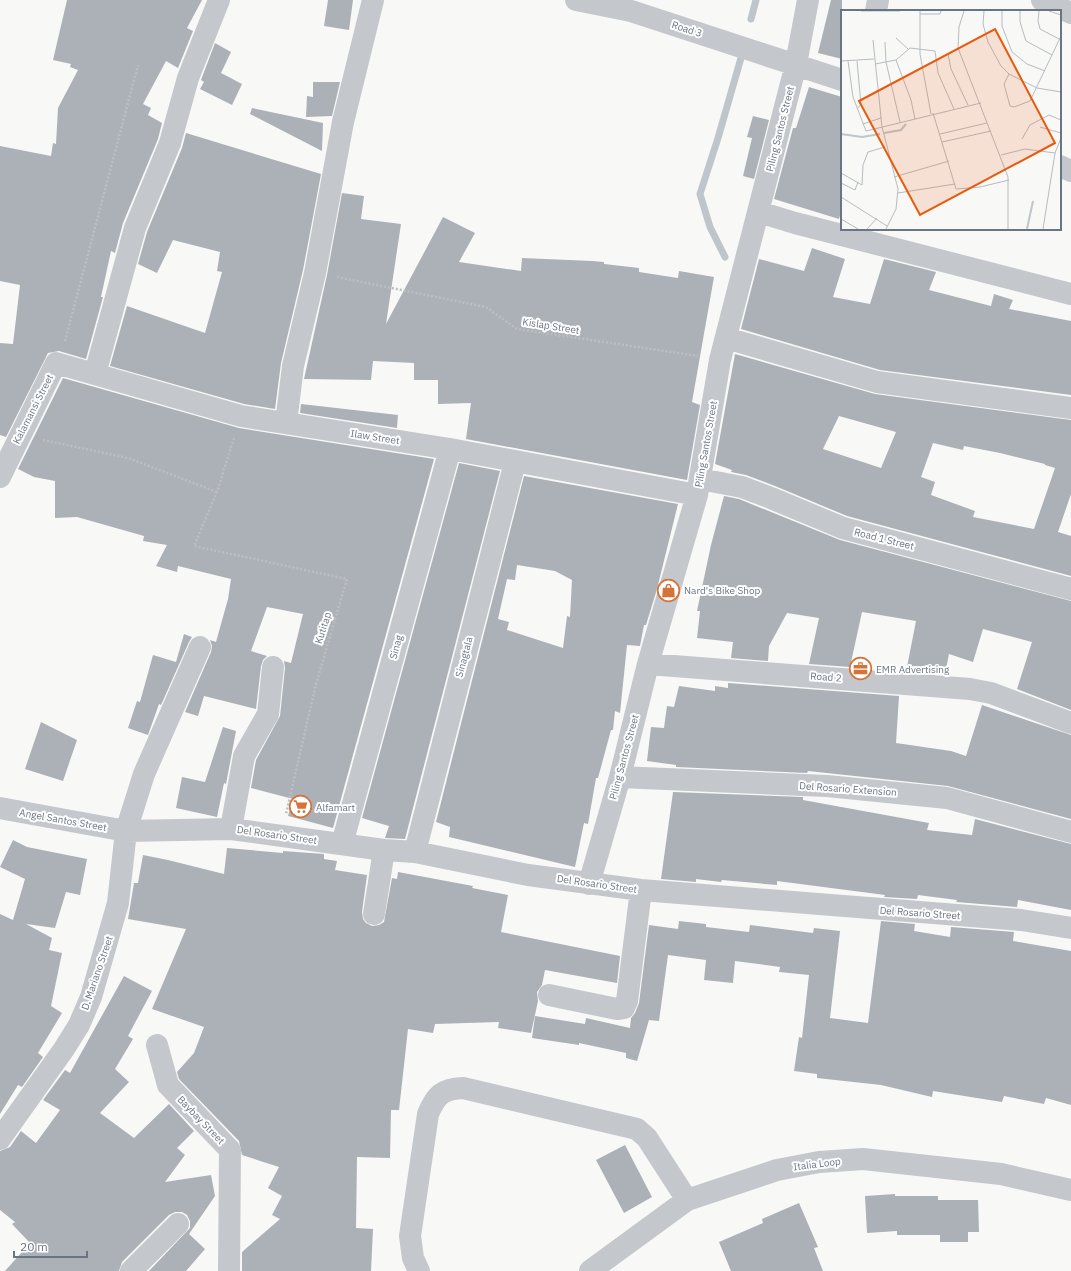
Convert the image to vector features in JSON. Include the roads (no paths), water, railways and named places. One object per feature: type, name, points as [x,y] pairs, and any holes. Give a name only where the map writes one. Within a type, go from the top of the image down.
[{"type":"street","points":[[95,374],[135,228],[170,143],[188,78],[219,0]]},
{"type":"street","points":[[286,424],[293,366],[315,273],[344,122],[373,0]]},
{"type":"street","name":"Road 3","points":[[576,0],[633,5],[841,80]]},
{"type":"street","name":"Piling Santos Street","points":[[589,884],[620,777],[648,664],[698,487],[720,360],[796,64],[808,0]]},
{"type":"street","points":[[876,10],[878,0]]},
{"type":"street","points":[[1042,0],[1071,13]]},
{"type":"street","points":[[1061,166],[1071,171]]},
{"type":"street","points":[[759,212],[795,223],[1071,294]]},
{"type":"street","points":[[726,338],[877,382],[1071,408]]},
{"type":"street","name":"Ilaw Street","points":[[56,363],[241,416],[450,449],[515,462],[698,487]]},
{"type":"street","name":"Kalamansi Street","points":[[0,477],[56,363]]},
{"type":"street","name":"Sinag","points":[[342,844],[450,449]]},
{"type":"street","name":"Sinagtala","points":[[415,852],[515,462]]},
{"type":"street","name":"Road 1 Street","points":[[698,487],[742,488],[771,498],[843,528],[1071,589]]},
{"type":"street","name":"D. Mariano Street","points":[[0,1139],[64,1049],[79,1025],[91,997],[118,903],[126,832],[144,774],[200,647]]},
{"type":"street","name":"Road 2","points":[[648,664],[970,688],[991,693],[1071,723]]},
{"type":"street","points":[[231,829],[244,756],[269,710],[273,667]]},
{"type":"street","name":"Del Rosario Extension","points":[[620,777],[827,786],[947,798],[1071,832]]},
{"type":"street","name":"Angel Santos Street","points":[[0,808],[126,832]]},
{"type":"street","name":"Del Rosario Street","points":[[126,832],[231,829],[384,850],[415,852],[528,875],[589,884],[641,890],[1021,920],[1071,928]]},
{"type":"street","points":[[374,914],[384,850]]},
{"type":"street","points":[[549,995],[617,1009],[624,1008],[627,1001],[641,890]]},
{"type":"street","name":"Baybay Street","points":[[157,1045],[168,1086],[230,1150],[229,1271]]},
{"type":"street","points":[[419,1271],[413,1258],[410,1236],[428,1114],[433,1103],[441,1093],[452,1089],[463,1088],[637,1129],[647,1138],[687,1200]]},
{"type":"street","name":"Italia Loop","points":[[590,1271],[687,1200],[777,1170],[819,1162],[863,1160],[1001,1174],[1071,1190]]},
{"type":"street","points":[[131,1271],[178,1224]]},
{"type":"waterway","points":[[751,19],[756,0]]},
{"type":"waterway","points":[[725,257],[710,227],[700,194],[741,58]]},
{"type":"place","name":"Nard's Bike Shop","points":[[669,590]]},
{"type":"place","name":"EMR Advertising","points":[[861,669]]},
{"type":"place","name":"Alfamart","points":[[301,807]]}]
